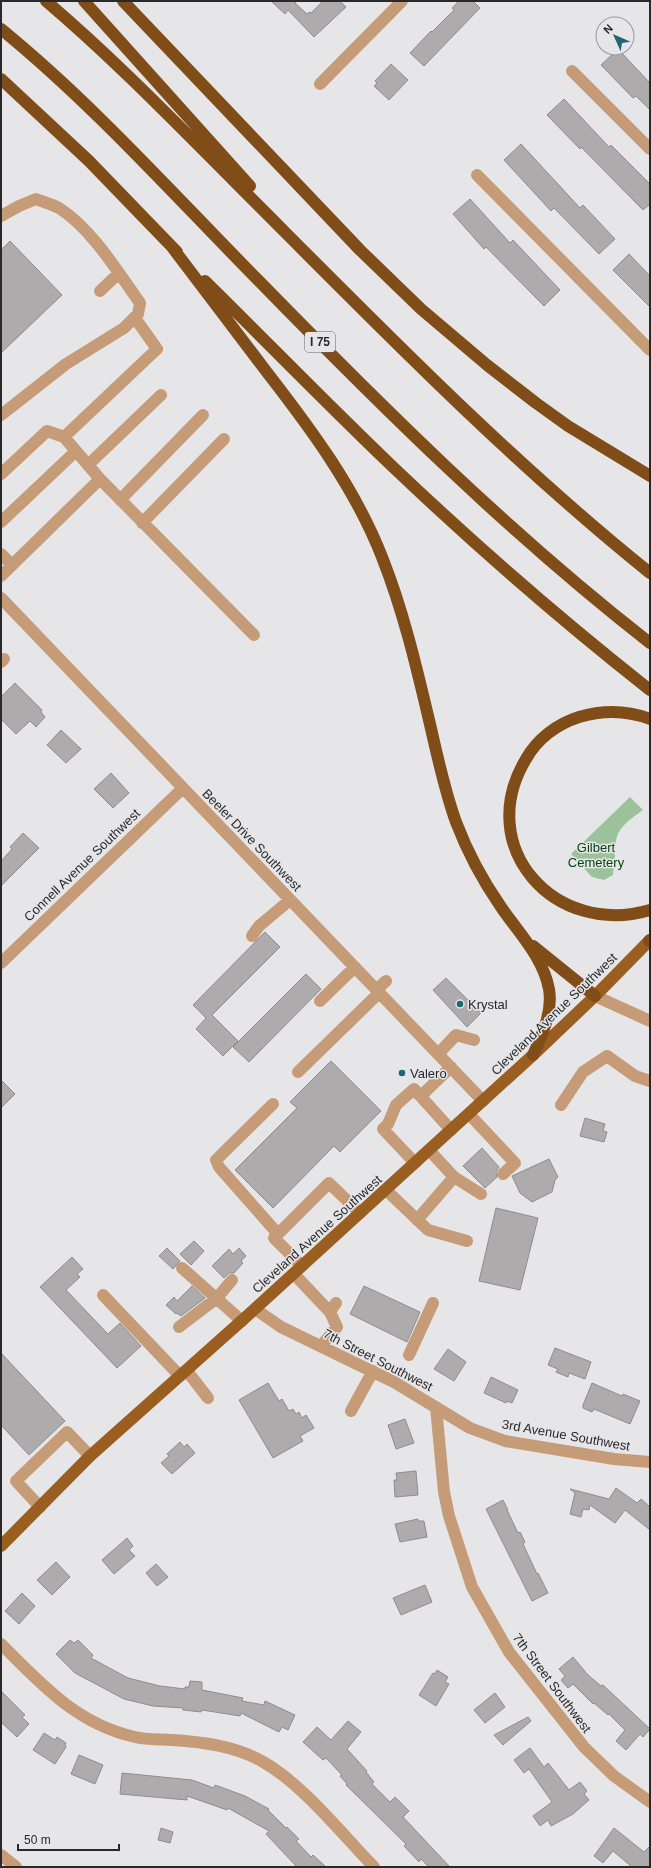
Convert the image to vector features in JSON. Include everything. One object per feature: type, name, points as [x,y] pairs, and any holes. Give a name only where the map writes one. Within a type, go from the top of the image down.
[{"type":"highway","points":[[46,1],[123,70],[446,392],[518,459],[614,544],[650,573]]},
{"type":"highway","points":[[84,1],[172,97],[323,270]]},
{"type":"highway","points":[[123,1],[360,250],[421,309],[482,361],[536,403],[568,426],[650,476]]},
{"type":"highway","name":"I 75","points":[[1,29],[62,81],[114,131],[258,281],[447,468],[597,602],[650,643]]},
{"type":"highway","points":[[1,79],[89,161],[172,247],[392,466],[466,535],[544,603],[650,690]]},
{"type":"highway","points":[[172,247],[310,428],[340,474],[365,520],[381,555],[395,591],[413,653],[439,764],[456,822],[480,874],[499,904],[522,935],[541,966],[549,990],[547,1019],[533,1055]]},
{"type":"highway","points":[[650,718],[628,712],[608,711],[591,713],[556,727],[542,738],[530,752],[520,769],[513,788],[510,808],[510,829],[516,849],[526,870],[538,886],[550,896],[570,907],[587,912],[628,915],[650,910]]},
{"type":"highway","points":[[522,935],[538,950],[595,996]]},
{"type":"main road","name":"Cleveland Avenue Southwest","points":[[1,1546],[90,1456],[242,1321],[469,1114],[595,996],[650,940]]},
{"type":"street","points":[[320,84],[402,1]]},
{"type":"street","points":[[572,71],[650,149]]},
{"type":"street","points":[[477,175],[650,350]]},
{"type":"street","points":[[1,216],[36,199],[58,207],[78,224],[119,273],[140,303],[138,314],[124,328],[66,364],[1,415]]},
{"type":"street","points":[[100,291],[119,273]]},
{"type":"street","points":[[64,437],[157,349],[135,318]]},
{"type":"street","points":[[88,465],[161,395]]},
{"type":"street","points":[[120,500],[203,416]]},
{"type":"street","points":[[1,474],[47,431],[64,437],[120,500],[254,636]]},
{"type":"street","points":[[142,523],[224,439]]},
{"type":"street","points":[[1,522],[76,451]]},
{"type":"street","points":[[1,576],[100,479]]},
{"type":"street","points":[[1,554],[12,565]]},
{"type":"street","name":"Beeler Drive Southwest","points":[[1,598],[483,1101]]},
{"type":"street","name":"Connell Avenue Southwest","points":[[1,963],[183,788]]},
{"type":"street","points":[[252,936],[259,926],[290,900]]},
{"type":"street","points":[[320,1001],[355,967]]},
{"type":"street","points":[[298,1072],[378,991],[386,981]]},
{"type":"street","points":[[595,996],[650,1021]]},
{"type":"street","points":[[438,1054],[456,1035],[474,1040]]},
{"type":"street","points":[[561,1105],[583,1072],[607,1056],[635,1076],[650,1081]]},
{"type":"street","points":[[418,1094],[424,1093],[450,1067]]},
{"type":"street","points":[[415,1163],[383,1129],[388,1124],[396,1105],[414,1089],[451,1130]]},
{"type":"street","points":[[273,1104],[216,1160],[219,1167],[278,1234]]},
{"type":"street","points":[[469,1114],[515,1163],[503,1174]]},
{"type":"street","points":[[429,1150],[454,1177],[481,1194]]},
{"type":"street","points":[[417,1220],[454,1177]]},
{"type":"street","points":[[321,1346],[337,1327],[333,1308],[298,1270],[274,1238],[329,1182],[360,1213]]},
{"type":"street","points":[[386,1190],[428,1230],[466,1241]]},
{"type":"street","points":[[182,1268],[242,1321]]},
{"type":"street","points":[[179,1328],[217,1298],[232,1280]]},
{"type":"street","points":[[103,1295],[208,1398]]},
{"type":"street","points":[[409,1355],[433,1303]]},
{"type":"street","name":"7th Street Southwest","points":[[255,1309],[281,1327],[373,1371],[436,1407],[444,1492],[448,1516],[472,1587],[509,1652],[584,1747],[614,1776],[650,1802]]},
{"type":"street","points":[[350,1411],[373,1371]]},
{"type":"street","name":"3rd Avenue Southwest","points":[[436,1407],[470,1428],[505,1441],[614,1459],[650,1462]]},
{"type":"street","points":[[40,1507],[16,1481],[67,1432],[90,1456]]},
{"type":"street","points":[[1,1644],[49,1692],[84,1718],[110,1729],[137,1737],[200,1742],[232,1749],[264,1763],[293,1783],[374,1867]]},
{"type":"street","points":[[1,1855],[16,1867]]},
{"type":"green space","name":"Gilbert Cemetery","points":[[630,797],[643,810],[624,825],[619,832],[616,844],[613,875],[604,880],[592,877],[571,854]]},
{"type":"building","points":[[271,1],[297,1],[295,3],[307,14],[310,12],[311,13],[323,1],[340,1],[346,7],[314,37],[288,10],[285,14]]},
{"type":"building","points":[[459,1],[473,1],[480,8],[424,66],[410,53],[454,10],[452,8]]},
{"type":"building","points":[[611,56],[625,56],[650,83],[650,110],[636,96],[633,98],[601,65]]},
{"type":"building","points":[[391,64],[408,80],[389,100],[374,86],[377,83],[375,81]]},
{"type":"building","points":[[564,99],[609,147],[611,145],[650,184],[650,204],[643,210],[547,115]]},
{"type":"building","points":[[521,144],[580,208],[583,205],[615,239],[599,254],[554,208],[551,211],[504,160]]},
{"type":"building","points":[[470,199],[510,243],[513,240],[560,290],[544,306],[486,247],[484,249],[453,214]]},
{"type":"building","points":[[10,241],[62,295],[1,353],[1,250]]},
{"type":"building","points":[[629,254],[650,276],[650,307],[613,270]]},
{"type":"building","points":[[15,683],[42,710],[41,712],[45,717],[36,727],[30,721],[16,734],[1,719],[1,697]]},
{"type":"building","points":[[61,730],[81,749],[66,763],[47,745]]},
{"type":"building","points":[[111,773],[129,793],[113,808],[94,789]]},
{"type":"building","points":[[23,833],[39,848],[1,886],[1,861],[12,849],[10,847]]},
{"type":"building","points":[[265,932],[280,947],[212,1015],[238,1041],[223,1056],[196,1029],[206,1018],[193,1005]]},
{"type":"building","points":[[306,974],[321,989],[249,1062],[233,1047]]},
{"type":"building","name":"Krystal","points":[[446,978],[481,1013],[467,1027],[433,990]]},
{"type":"building","points":[[331,1061],[381,1111],[340,1152],[334,1146],[273,1208],[235,1170],[297,1108],[290,1102]]},
{"type":"building","points":[[1,1080],[15,1094],[1,1108]]},
{"type":"building","points":[[585,1118],[605,1124],[603,1131],[607,1132],[604,1142],[580,1136]]},
{"type":"building","points":[[482,1148],[499,1167],[496,1172],[497,1177],[485,1188],[463,1166]]},
{"type":"building","points":[[549,1159],[558,1177],[555,1180],[552,1192],[532,1202],[520,1193],[512,1176]]},
{"type":"building","points":[[496,1208],[538,1218],[520,1290],[479,1281]]},
{"type":"building","points":[[194,1241],[204,1251],[191,1265],[180,1254]]},
{"type":"building","points":[[167,1248],[180,1261],[173,1269],[159,1256]]},
{"type":"building","points":[[239,1248],[246,1256],[241,1261],[243,1263],[234,1273],[229,1273],[224,1278],[212,1266],[229,1249],[233,1254]]},
{"type":"building","points":[[72,1257],[83,1269],[77,1274],[80,1277],[66,1290],[108,1334],[120,1323],[141,1346],[117,1368],[40,1287]]},
{"type":"building","points":[[192,1286],[205,1298],[181,1316],[177,1313],[176,1314],[166,1305],[174,1297],[177,1301]]},
{"type":"building","points":[[364,1286],[420,1312],[407,1342],[350,1314]]},
{"type":"building","points":[[555,1348],[591,1362],[585,1379],[569,1373],[568,1377],[556,1372],[558,1369],[548,1365]]},
{"type":"building","points":[[448,1349],[466,1362],[454,1381],[434,1369]]},
{"type":"building","points":[[1,1353],[65,1421],[29,1455],[1,1425]]},
{"type":"building","points":[[491,1377],[518,1390],[512,1403],[507,1401],[506,1403],[484,1393]]},
{"type":"building","points":[[268,1383],[279,1401],[282,1399],[289,1411],[293,1409],[296,1414],[299,1412],[302,1418],[306,1415],[314,1428],[300,1436],[303,1441],[273,1458],[239,1400]]},
{"type":"building","points":[[592,1383],[622,1396],[623,1394],[640,1401],[630,1424],[594,1409],[592,1412],[583,1408]]},
{"type":"building","points":[[405,1419],[414,1443],[396,1449],[388,1425]]},
{"type":"building","points":[[180,1442],[184,1447],[187,1444],[195,1453],[172,1474],[161,1463],[169,1456],[167,1454]]},
{"type":"building","points":[[416,1471],[418,1495],[395,1497],[394,1480],[397,1480],[396,1473]]},
{"type":"building","points":[[616,1488],[637,1503],[641,1499],[650,1507],[650,1530],[625,1510],[615,1523],[590,1505],[589,1510],[583,1509],[581,1517],[570,1514],[575,1493],[570,1489],[609,1499]]},
{"type":"building","points":[[503,1500],[518,1533],[520,1532],[525,1542],[523,1544],[537,1574],[538,1573],[548,1593],[532,1601],[486,1509]]},
{"type":"building","points":[[418,1519],[418,1521],[424,1521],[427,1537],[400,1542],[395,1524]]},
{"type":"building","points":[[127,1538],[133,1546],[129,1550],[135,1556],[114,1574],[102,1560]]},
{"type":"building","points":[[56,1562],[70,1577],[52,1595],[37,1580]]},
{"type":"building","points":[[156,1564],[168,1577],[157,1586],[146,1573]]},
{"type":"building","points":[[425,1585],[432,1602],[401,1615],[393,1598]]},
{"type":"building","points":[[22,1593],[35,1606],[19,1624],[5,1611]]},
{"type":"building","points":[[70,1640],[74,1643],[78,1640],[93,1655],[91,1658],[128,1678],[160,1686],[185,1689],[185,1687],[189,1687],[190,1681],[202,1682],[202,1690],[243,1698],[242,1701],[264,1705],[265,1701],[295,1715],[288,1730],[282,1727],[279,1732],[241,1713],[240,1716],[202,1710],[201,1712],[183,1710],[183,1708],[153,1706],[124,1699],[75,1673],[56,1654]]},
{"type":"building","points":[[573,1657],[588,1675],[601,1686],[603,1685],[650,1729],[643,1737],[640,1734],[626,1750],[616,1741],[625,1730],[609,1714],[608,1715],[594,1703],[593,1704],[573,1684],[568,1688],[561,1680],[565,1676],[559,1669]]},
{"type":"building","points":[[437,1670],[448,1677],[445,1682],[449,1684],[436,1706],[419,1695],[433,1673],[435,1674]]},
{"type":"building","points":[[1,1691],[25,1715],[22,1717],[29,1724],[17,1737],[1,1722]]},
{"type":"building","points":[[495,1693],[505,1707],[485,1723],[474,1710]]},
{"type":"building","points":[[528,1717],[531,1721],[503,1745],[494,1735]]},
{"type":"building","points":[[348,1721],[361,1732],[347,1749],[367,1771],[366,1772],[374,1782],[372,1784],[390,1802],[395,1797],[409,1811],[403,1817],[450,1867],[429,1867],[421,1859],[419,1862],[404,1846],[406,1844],[346,1785],[347,1784],[340,1776],[342,1775],[326,1758],[323,1760],[303,1742],[317,1727],[331,1740]]},
{"type":"building","points":[[44,1733],[55,1740],[57,1737],[66,1743],[66,1747],[55,1764],[33,1750]]},
{"type":"building","points":[[530,1748],[544,1767],[548,1763],[569,1790],[580,1782],[587,1791],[584,1794],[589,1800],[573,1814],[551,1826],[548,1820],[540,1826],[533,1816],[552,1802],[529,1769],[524,1773],[514,1760]]},
{"type":"building","points":[[79,1755],[103,1765],[95,1784],[71,1774]]},
{"type":"building","points":[[122,1773],[192,1780],[214,1788],[215,1785],[245,1796],[269,1809],[268,1810],[286,1828],[287,1827],[299,1839],[296,1841],[311,1857],[313,1855],[326,1867],[297,1867],[266,1834],[269,1831],[228,1808],[227,1810],[187,1796],[187,1800],[120,1794]]},
{"type":"building","points":[[161,1828],[173,1832],[170,1843],[158,1840]]},
{"type":"building","points":[[614,1828],[644,1852],[650,1846],[650,1867],[632,1867],[613,1851],[603,1863],[594,1856]]},
{"type":"place","name":"Krystal","points":[[460,1004]]},
{"type":"place","name":"Valero","points":[[402,1073]]}]
